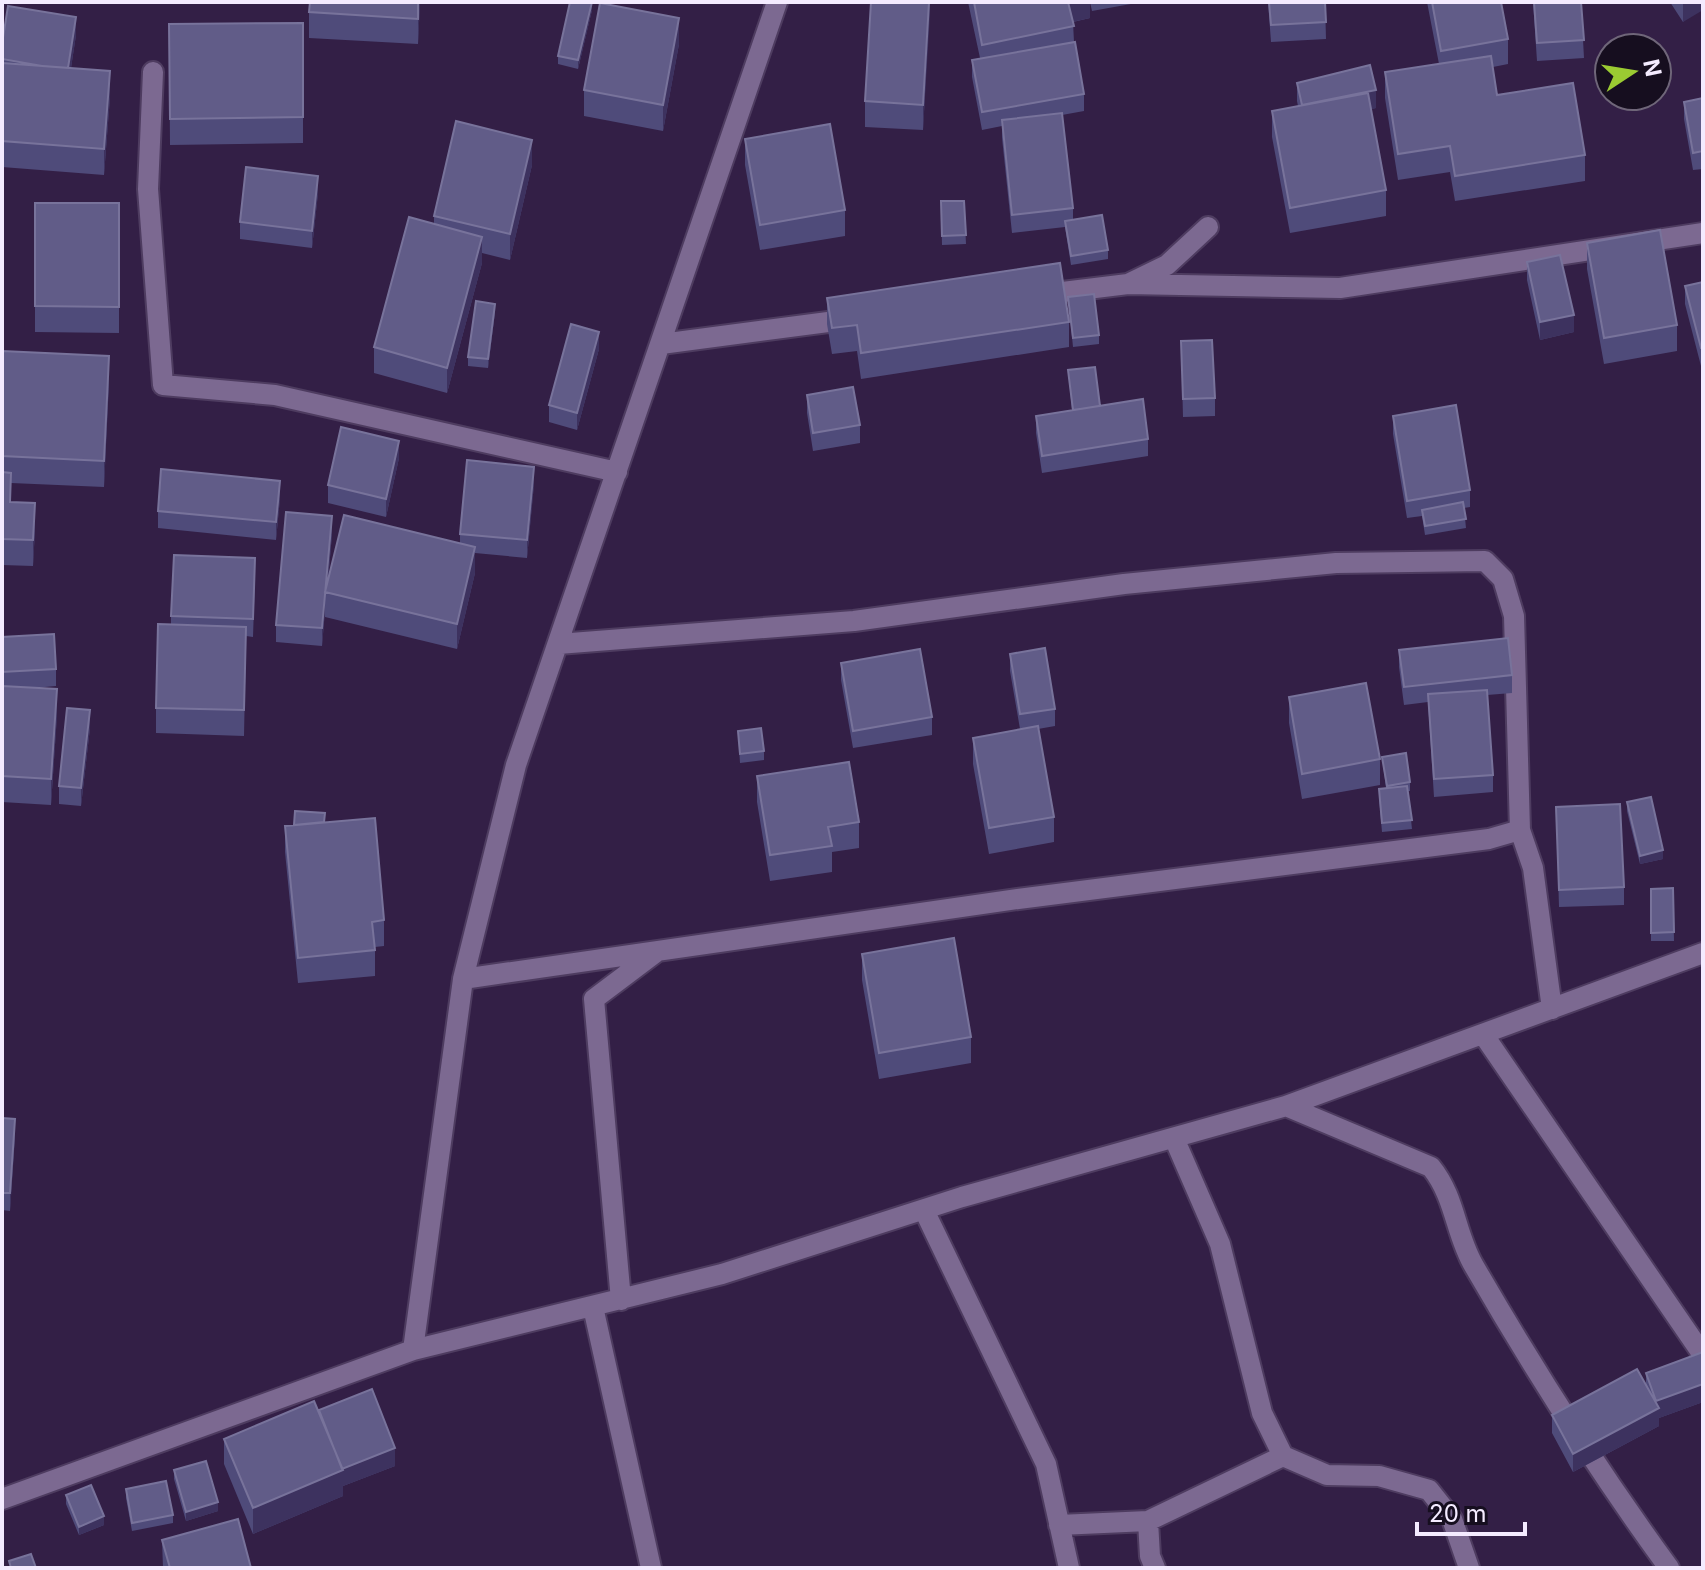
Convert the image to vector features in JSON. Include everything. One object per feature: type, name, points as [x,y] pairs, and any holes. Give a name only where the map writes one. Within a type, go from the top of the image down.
[{"type":"street","points":[[413,1350],[463,979],[516,765],[777,2]]},
{"type":"street","points":[[153,72],[148,189],[163,385],[275,395],[617,472]]},
{"type":"street","points":[[1128,284],[1167,265],[1208,227]]},
{"type":"street","points":[[1019,298],[1128,284],[1340,288],[1703,233]]},
{"type":"street","points":[[661,344],[879,316]]},
{"type":"street","points":[[558,644],[854,621],[1124,584],[1336,563],[1485,561],[1503,579],[1514,616],[1520,830],[1533,868],[1552,1009]]},
{"type":"street","points":[[463,979],[1018,899],[1489,839],[1520,830]]},
{"type":"street","points":[[621,1300],[594,999],[658,951]]},
{"type":"street","points":[[2,1499],[413,1350],[722,1274],[924,1210],[1286,1106],[1703,953]]},
{"type":"street","points":[[1483,1034],[1703,1355]]},
{"type":"street","points":[[1286,1106],[1431,1167],[1446,1186],[1472,1263],[1620,1500],[1669,1568]]},
{"type":"street","points":[[1174,1138],[1220,1244],[1262,1413],[1283,1456],[1327,1475],[1379,1476],[1429,1490],[1452,1519],[1469,1568]]},
{"type":"street","points":[[924,1210],[1046,1464],[1069,1568]]},
{"type":"street","points":[[593,1307],[651,1568]]},
{"type":"street","points":[[1059,1525],[1148,1521],[1283,1456]]},
{"type":"street","points":[[1148,1521],[1150,1556],[1155,1568]]},
{"type":"building","points":[[310,2],[418,2],[418,19],[309,12]]},
{"type":"building","points":[[570,2],[592,2],[578,60],[558,56]]},
{"type":"building","points":[[871,2],[929,2],[923,105],[865,101]]},
{"type":"building","points":[[974,2],[1068,2],[1074,26],[982,45]]},
{"type":"building","points":[[1269,2],[1325,2],[1326,22],[1271,25]]},
{"type":"building","points":[[1432,2],[1501,2],[1508,39],[1441,51]]},
{"type":"building","points":[[1534,2],[1581,2],[1584,40],[1537,43]]},
{"type":"building","points":[[600,3],[679,18],[663,105],[584,90]]},
{"type":"building","points":[[8,6],[76,17],[68,68],[2,59]]},
{"type":"building","points":[[303,23],[303,117],[170,119],[169,24]]},
{"type":"building","points":[[1075,42],[1084,94],[982,112],[972,60]]},
{"type":"building","points":[[1491,56],[1497,95],[1573,83],[1585,155],[1455,176],[1450,146],[1398,154],[1385,72]]},
{"type":"building","points":[[2,63],[110,71],[104,149],[2,141]]},
{"type":"building","points":[[1370,65],[1376,90],[1302,105],[1297,83]]},
{"type":"building","points":[[1368,93],[1386,190],[1290,208],[1272,111]]},
{"type":"building","points":[[1703,98],[1703,151],[1693,153],[1684,102]]},
{"type":"building","points":[[1062,113],[1073,208],[1012,215],[1002,120]]},
{"type":"building","points":[[456,121],[532,140],[510,234],[434,216]]},
{"type":"building","points":[[830,124],[845,210],[760,225],[745,139]]},
{"type":"building","points":[[246,167],[318,176],[312,231],[240,222]]},
{"type":"building","points":[[941,201],[964,201],[966,235],[942,236]]},
{"type":"building","points":[[35,203],[119,203],[119,307],[35,306]]},
{"type":"building","points":[[1102,215],[1108,250],[1071,256],[1065,221]]},
{"type":"building","points":[[409,217],[482,237],[447,368],[374,347]]},
{"type":"building","points":[[1660,230],[1677,325],[1604,338],[1587,243]]},
{"type":"building","points":[[1560,255],[1574,315],[1540,322],[1527,262]]},
{"type":"building","points":[[1060,263],[1069,322],[861,353],[857,325],[832,328],[827,298]]},
{"type":"building","points":[[1703,282],[1703,348],[1701,348],[1685,286]]},
{"type":"building","points":[[1094,294],[1099,335],[1073,338],[1068,297]]},
{"type":"building","points":[[476,301],[495,304],[488,359],[468,357]]},
{"type":"building","points":[[571,324],[599,332],[577,413],[549,405]]},
{"type":"building","points":[[1212,340],[1215,398],[1183,399],[1181,341]]},
{"type":"building","points":[[2,351],[109,356],[104,461],[2,456]]},
{"type":"building","points":[[1095,367],[1100,406],[1073,410],[1068,370]]},
{"type":"building","points":[[853,387],[860,425],[813,433],[807,395]]},
{"type":"building","points":[[1143,399],[1148,439],[1042,456],[1036,416]]},
{"type":"building","points":[[1456,405],[1470,490],[1407,501],[1393,416]]},
{"type":"building","points":[[341,427],[399,441],[386,499],[328,485]]},
{"type":"building","points":[[467,460],[534,467],[527,540],[460,534]]},
{"type":"building","points":[[161,469],[280,481],[276,522],[158,511]]},
{"type":"building","points":[[2,472],[11,473],[10,502],[35,503],[33,540],[2,539]]},
{"type":"building","points":[[1463,502],[1466,519],[1425,526],[1422,510]]},
{"type":"building","points":[[286,512],[332,516],[322,628],[276,625]]},
{"type":"building","points":[[344,515],[475,547],[457,624],[325,592]]},
{"type":"building","points":[[174,555],[255,558],[253,619],[171,616]]},
{"type":"building","points":[[158,624],[246,627],[244,710],[156,708]]},
{"type":"building","points":[[54,634],[56,669],[2,672],[2,637]]},
{"type":"building","points":[[1508,638],[1512,675],[1404,687],[1399,650]]},
{"type":"building","points":[[1045,648],[1055,709],[1020,714],[1010,654]]},
{"type":"building","points":[[920,649],[932,717],[853,731],[841,663]]},
{"type":"building","points":[[1366,683],[1380,759],[1302,774],[1289,697]]},
{"type":"building","points":[[2,686],[57,689],[51,779],[2,776]]},
{"type":"building","points":[[1487,690],[1493,775],[1434,779],[1428,694]]},
{"type":"building","points":[[67,708],[90,710],[81,788],[59,786]]},
{"type":"building","points":[[1038,726],[1054,817],[989,828],[973,738]]},
{"type":"building","points":[[761,728],[764,751],[740,754],[738,731]]},
{"type":"building","points":[[1406,753],[1410,782],[1387,786],[1382,757]]},
{"type":"building","points":[[849,762],[859,822],[828,827],[832,846],[770,855],[757,776]]},
{"type":"building","points":[[1407,786],[1412,820],[1382,823],[1379,789]]},
{"type":"building","points":[[1651,797],[1663,850],[1640,856],[1627,802]]},
{"type":"building","points":[[1620,804],[1624,887],[1559,890],[1556,807]]},
{"type":"building","points":[[295,811],[325,813],[324,822],[294,825]]},
{"type":"building","points":[[375,818],[384,920],[372,922],[375,950],[298,958],[285,826]]},
{"type":"building","points":[[1673,888],[1674,932],[1651,933],[1651,889]]},
{"type":"building","points":[[954,938],[971,1037],[879,1053],[862,954]]},
{"type":"building","points":[[2,1118],[15,1119],[10,1193],[2,1193]]},
{"type":"building","points":[[1703,1352],[1703,1384],[1656,1401],[1646,1373]]},
{"type":"building","points":[[1637,1369],[1659,1408],[1573,1454],[1552,1415]]},
{"type":"building","points":[[372,1389],[395,1448],[342,1469],[319,1410]]},
{"type":"building","points":[[314,1401],[343,1470],[253,1508],[224,1439]]},
{"type":"building","points":[[206,1461],[218,1502],[186,1512],[174,1470]]},
{"type":"building","points":[[166,1481],[173,1515],[132,1523],[126,1489]]},
{"type":"building","points":[[91,1485],[104,1516],[79,1527],[66,1495]]},
{"type":"building","points":[[238,1519],[251,1568],[170,1568],[162,1540]]},
{"type":"building","points":[[31,1554],[36,1568],[11,1568],[9,1561]]}]
